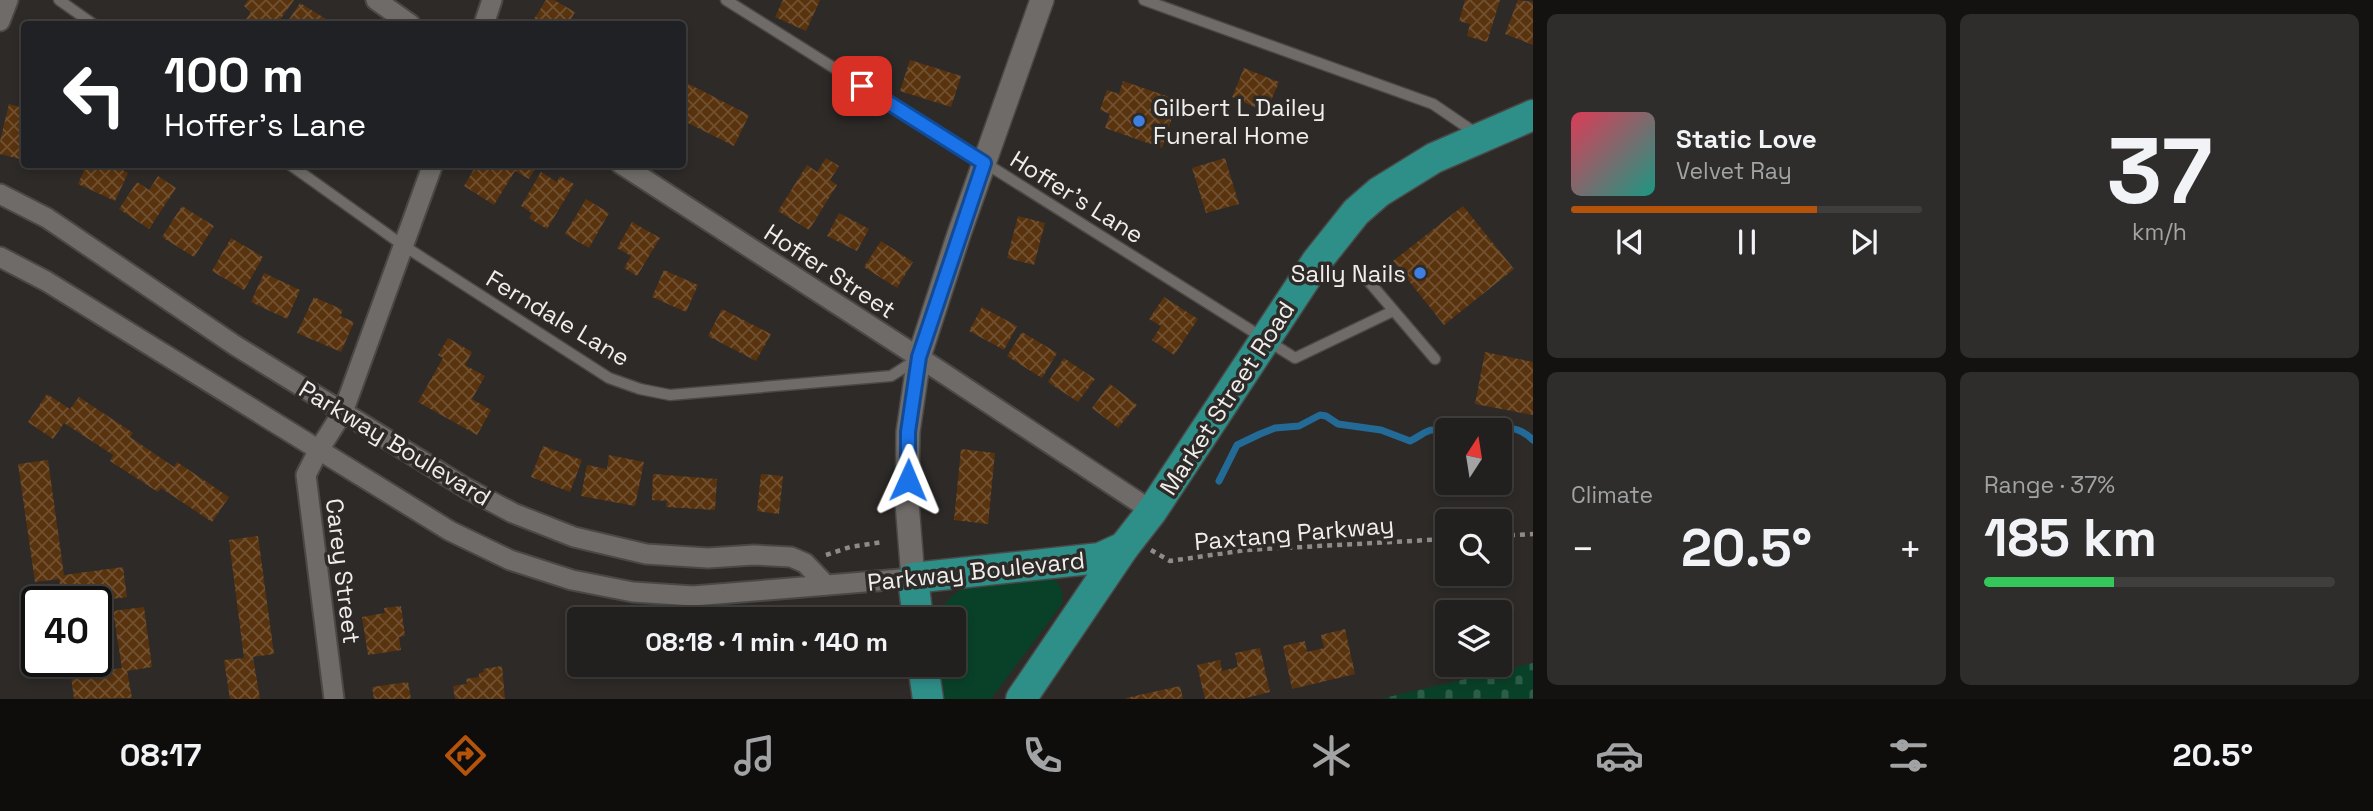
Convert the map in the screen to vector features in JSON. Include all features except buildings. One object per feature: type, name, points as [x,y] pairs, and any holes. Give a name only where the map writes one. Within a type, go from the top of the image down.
[{"type":"main road","name":"Market Street Road","points":[[1021,699],[1135,547],[1153,512],[1317,261],[1356,212],[1404,175],[1434,158],[1480,136],[1532,119]]},
{"type":"main road","name":"Parkway Boulevard","points":[[913,579],[1100,558],[1135,547]]},
{"type":"main road","points":[[913,579],[916,607]]},
{"type":"main road","points":[[925,677],[928,699]]},
{"type":"street","points":[[0,21],[8,0]]},
{"type":"street","points":[[376,0],[406,21]]},
{"type":"street","points":[[485,21],[492,0]]},
{"type":"street","points":[[913,579],[907,503],[908,432],[919,357],[1042,0]]},
{"type":"street","name":"Carey Street","points":[[334,699],[306,475],[343,412],[432,168]]},
{"type":"street","name":"Hoffer Street","points":[[627,168],[1153,512]]},
{"type":"street","name":"Parkway Boulevard","points":[[0,194],[47,218],[236,346],[466,488],[513,513],[574,537],[646,554],[708,558],[754,555],[791,557],[804,563]]},
{"type":"street","name":"Parkway Boulevard","points":[[0,257],[47,281],[450,531],[510,559],[572,580],[633,592],[693,596],[913,579]]},
{"type":"street","points":[[804,563],[826,585]]},
{"type":"lane","points":[[59,0],[89,21]]},
{"type":"lane","name":"Hoffer's Lane","points":[[726,0],[1295,358],[1393,311]]},
{"type":"lane","points":[[1144,0],[1433,104],[1480,136]]},
{"type":"lane","name":"Ferndale Lane","points":[[295,168],[404,246],[609,378],[640,388],[670,395],[891,376],[919,357]]},
{"type":"lane","points":[[1365,277],[1435,359]]},
{"type":"path","points":[[1512,535],[1533,534]]},
{"type":"path","name":"Paxtang Parkway","points":[[1135,547],[1170,561],[1245,550],[1435,540]]},
{"type":"path","points":[[804,563],[850,547],[883,542]]},
{"type":"green space","points":[[1044,574],[1059,585],[1062,604],[991,699],[944,699],[941,677],[966,677],[966,607],[943,607],[955,594],[967,587],[997,579]]},
{"type":"green space","points":[[1533,663],[1533,699],[1380,699],[1474,677],[1512,677],[1512,668]]},
{"type":"waterway","points":[[1219,481],[1237,445],[1275,428],[1299,426],[1320,415],[1338,424],[1381,430],[1410,441],[1425,432],[1435,430]]},
{"type":"waterway","points":[[1512,429],[1533,440]]},
{"type":"place","name":"Gilbert L Dailey Funeral Home","points":[[1139,121]]},
{"type":"place","name":"Sally Nails","points":[[1420,273]]},
{"type":"route","points":[[862,86],[984,163],[919,357],[908,432],[908,480]]}]
